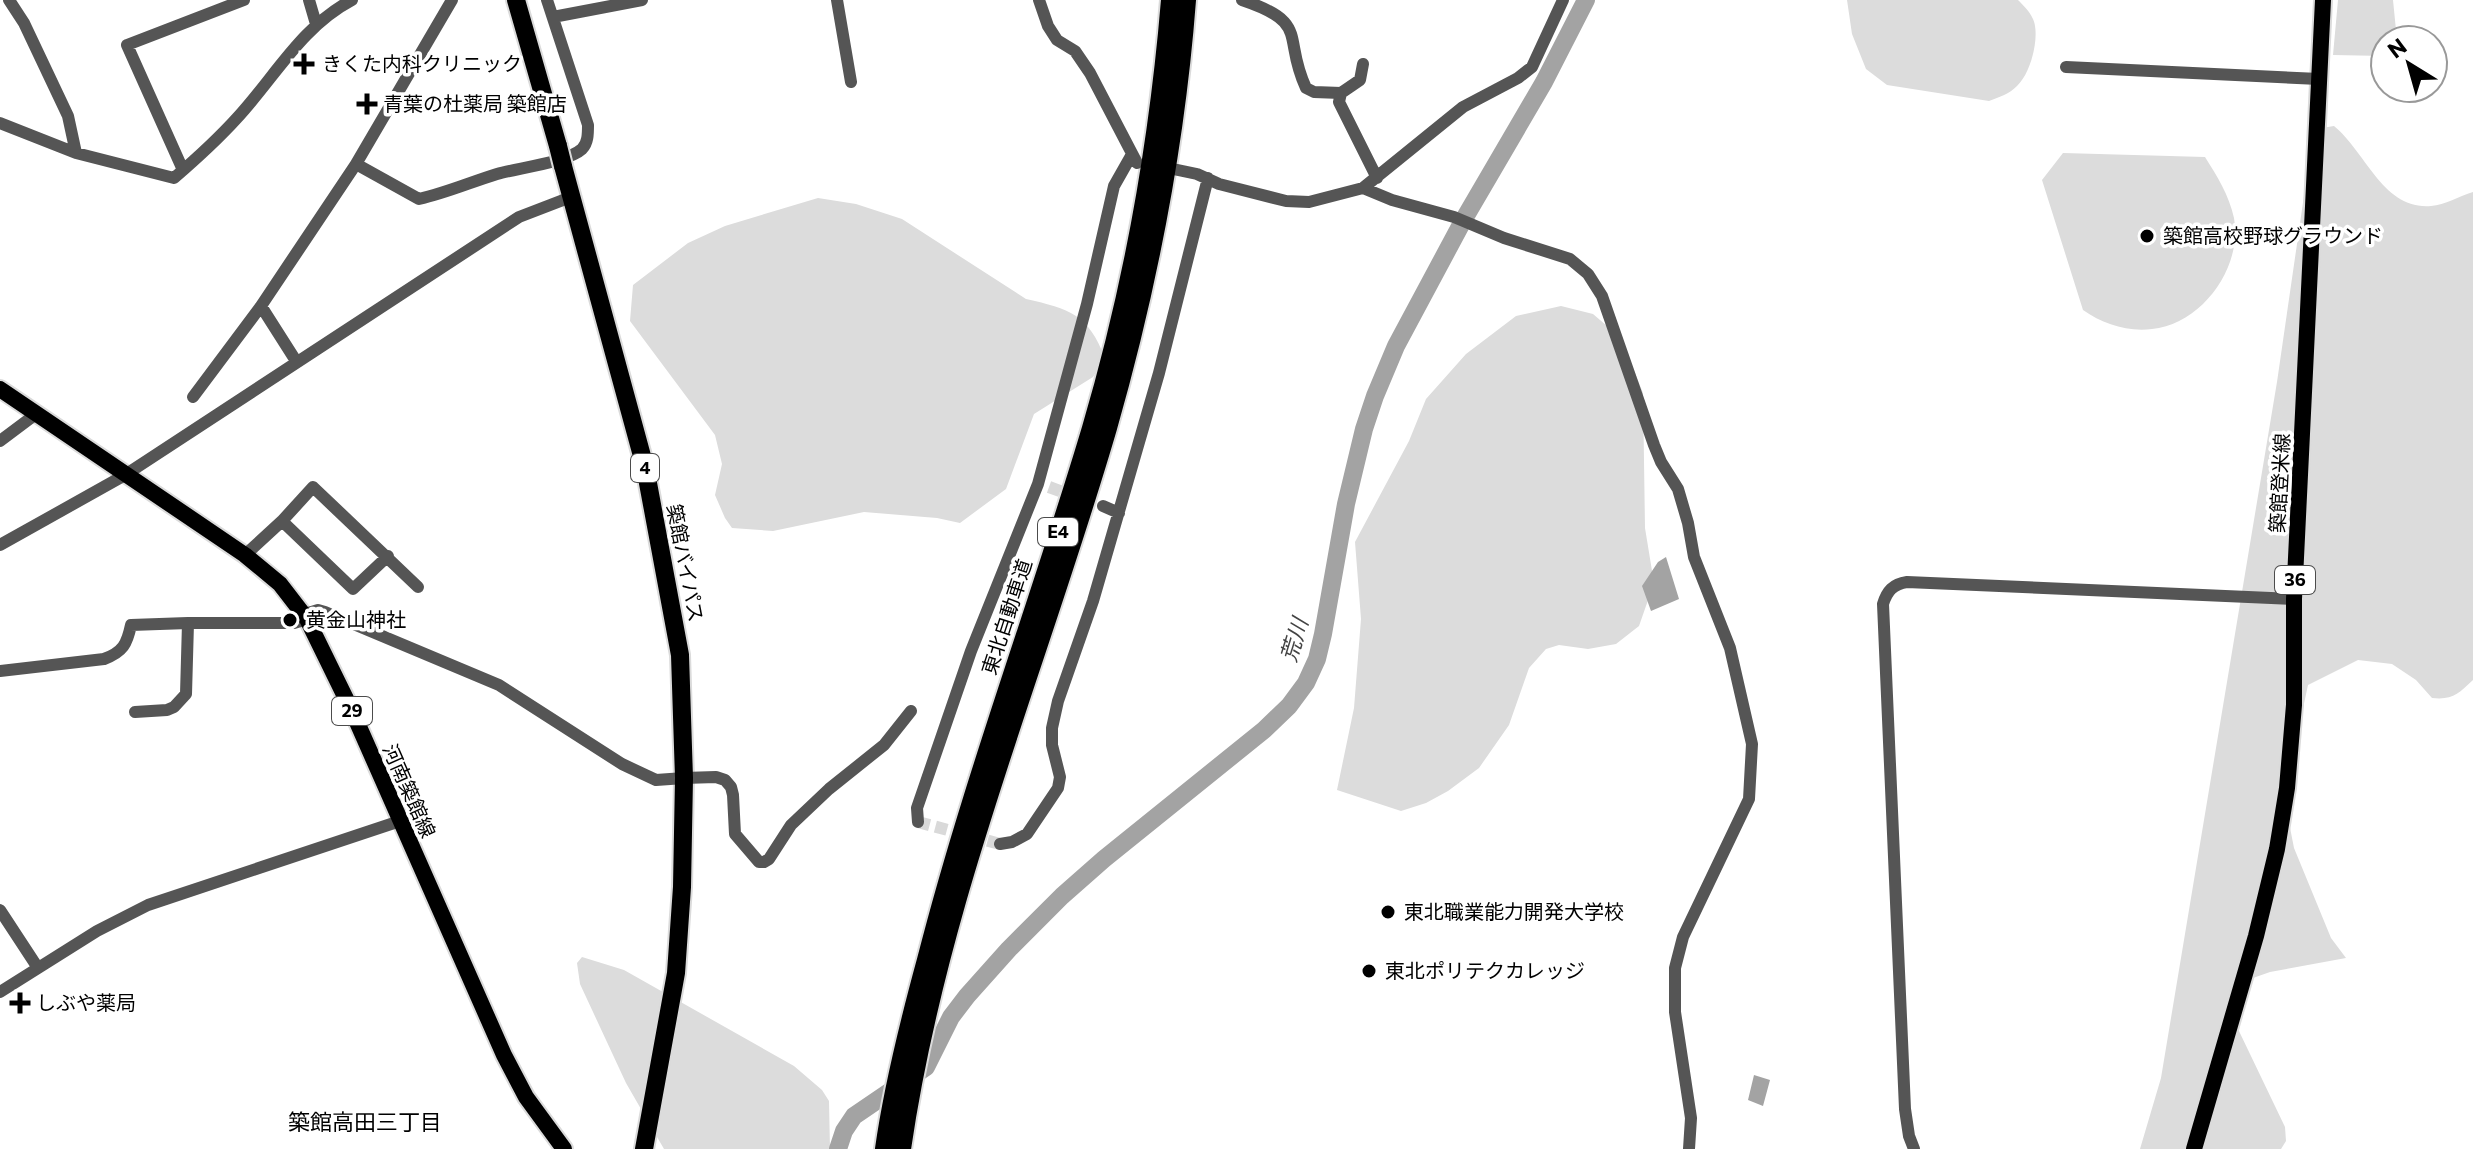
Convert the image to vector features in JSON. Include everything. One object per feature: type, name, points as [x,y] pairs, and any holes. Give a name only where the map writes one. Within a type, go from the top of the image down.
[{"type":"highway","name":"築館バイパス","points":[[516,0],[645,467],[680,655],[684,778],[682,887],[676,973],[644,1149]]},
{"type":"highway","name":"東北自動車道","points":[[886,1140],[903,1055],[945,888],[1078,468],[1115,336],[1137,241],[1154,145],[1170,0]]},
{"type":"highway","name":"東北自動車道","points":[[902,1149],[922,1042],[956,905],[1108,428],[1131,340],[1153,245],[1171,145],[1187,0]]},
{"type":"main road","name":"築館登米線","points":[[2194,1149],[2256,936],[2277,849],[2287,788],[2294,705],[2294,599],[2323,0]]},
{"type":"main road","name":"河南築館線","points":[[0,389],[245,555],[280,584],[306,617],[353,713],[504,1055],[526,1097],[564,1149]]},
{"type":"street","points":[[9,0],[24,23],[68,116],[76,153]]},
{"type":"street","points":[[183,170],[127,45],[244,0]]},
{"type":"street","points":[[309,0],[316,24]]},
{"type":"street","points":[[0,123],[76,153],[174,178],[237,119],[316,24],[352,0]]},
{"type":"street","points":[[193,397],[261,306],[356,164],[452,0]]},
{"type":"street","points":[[356,164],[419,199],[500,173],[572,156],[583,148],[588,125],[547,0]]},
{"type":"street","points":[[553,17],[642,0]]},
{"type":"street","points":[[837,0],[851,82]]},
{"type":"street","points":[[918,822],[917,808],[971,651],[1043,486],[1114,186],[1134,160],[1090,73],[1075,51],[1057,40],[1048,26],[1039,0]]},
{"type":"street","points":[[1242,0],[1285,20],[1292,32],[1306,88],[1314,92],[1341,93],[1360,80],[1363,64]]},
{"type":"street","points":[[1173,169],[1286,201],[1304,202],[1366,189],[1463,107],[1518,78],[1532,67],[1563,0]]},
{"type":"street","points":[[2066,67],[2319,79]]},
{"type":"street","points":[[1341,93],[1339,102],[1377,178]]},
{"type":"street","points":[[1000,844],[1027,834],[1058,788],[1060,777],[1052,745],[1052,728],[1058,701],[1093,601],[1119,513],[1159,373],[1208,178]]},
{"type":"street","points":[[1366,189],[1570,259],[1588,274],[1602,296],[1661,462],[1678,489],[1694,557],[1730,648],[1752,744],[1749,799],[1683,937],[1675,968],[1675,1012],[1691,1118],[1689,1149]]},
{"type":"street","points":[[0,545],[125,475],[519,217],[571,197]]},
{"type":"street","points":[[261,306],[296,361]]},
{"type":"street","points":[[0,441],[36,414]]},
{"type":"street","points":[[245,555],[313,487],[418,587]]},
{"type":"street","points":[[1103,506],[1119,513]]},
{"type":"street","points":[[282,521],[353,589],[388,556]]},
{"type":"street","points":[[1914,1149],[1905,1109],[1883,604],[1886,594],[1898,584],[1907,582],[2294,599]]},
{"type":"street","points":[[0,671],[104,659],[118,654],[128,642],[131,625],[294,623],[318,610],[499,685],[622,764],[656,780],[716,777],[725,780],[733,795],[735,834],[759,862],[769,859],[791,825],[829,789],[884,745],[911,711]]},
{"type":"street","points":[[135,712],[167,710],[186,694],[188,623]]},
{"type":"street","points":[[0,992],[97,931],[148,905],[400,821]]},
{"type":"street","points":[[0,910],[38,968]]},
{"type":"shaded area","points":[[1847,0],[2018,0],[2031,15],[2035,26],[2032,58],[2022,81],[2014,89],[1989,101],[1887,85],[1866,69],[1852,34]]},
{"type":"shaded area","points":[[2338,0],[2393,0],[2395,24],[2369,24],[2369,56],[2333,55]]},
{"type":"shaded area","points":[[2334,126],[2376,177],[2400,199],[2414,205],[2431,206],[2473,192],[2473,680],[2455,695],[2432,698],[2416,680],[2392,664],[2358,660],[2308,685],[2284,797],[2294,848],[2331,938],[2346,958],[2253,978],[2242,986],[2235,1006],[2238,1029],[2285,1127],[2286,1141],[2281,1149],[2140,1149],[2161,1078],[2277,382],[2308,168],[2322,128]]},
{"type":"shaded area","name":"築館高校野球グラウンド","points":[[2063,153],[2205,157],[2229,201],[2235,237],[2225,273],[2202,305],[2170,325],[2143,330],[2116,326],[2083,310],[2042,180]]},
{"type":"shaded area","points":[[818,198],[856,204],[902,219],[1026,299],[1055,306],[1076,316],[1099,343],[1105,358],[1093,377],[1034,414],[1006,489],[960,523],[864,512],[773,531],[732,528],[715,495],[722,464],[715,435],[630,321],[633,285],[688,243],[725,226]]},
{"type":"shaded area","points":[[1561,306],[1593,314],[1621,338],[1643,393],[1645,528],[1654,583],[1639,626],[1616,644],[1588,649],[1559,645],[1546,649],[1529,668],[1509,725],[1479,768],[1426,803],[1401,811],[1337,790],[1354,708],[1361,619],[1355,542],[1409,441],[1426,399],[1466,354],[1516,316]]},
{"type":"shaded area","points":[[1666,557],[1679,599],[1651,611],[1642,586],[1658,562]]},
{"type":"shaded area","points":[[582,957],[624,970],[794,1066],[822,1090],[829,1101],[830,1149],[664,1149],[626,1083],[580,984],[577,963]]},
{"type":"shaded area","points":[[1754,1075],[1770,1080],[1763,1106],[1748,1100]]},
{"type":"waterway","name":"荒川","points":[[838,1149],[844,1131],[854,1116],[926,1067],[951,1017],[967,996],[1062,896],[1264,730],[1289,706],[1306,683],[1317,659],[1346,504],[1375,396],[1396,346],[1464,219],[1544,82],[1586,0]]},
{"type":"tunnel","points":[[1049,487],[1076,497]]},
{"type":"tunnel","points":[[918,822],[1000,844]]},
{"type":"place","name":"きくた内科クリニック","points":[[304,64]]},
{"type":"place","name":"青葉の杜薬局 築館店","points":[[367,104]]},
{"type":"place","name":"築館高校野球グラウンド","points":[[2147,236]]},
{"type":"place","name":"黄金山神社","points":[[290,620]]},
{"type":"place","name":"東北職業能力開発大学校","points":[[1388,912]]},
{"type":"place","name":"東北ポリテクカレッジ","points":[[1369,971]]},
{"type":"place","name":"しぶや薬局","points":[[20,1003]]},
{"type":"district","name":"築館高田三丁目","points":[[365,1122]]}]
